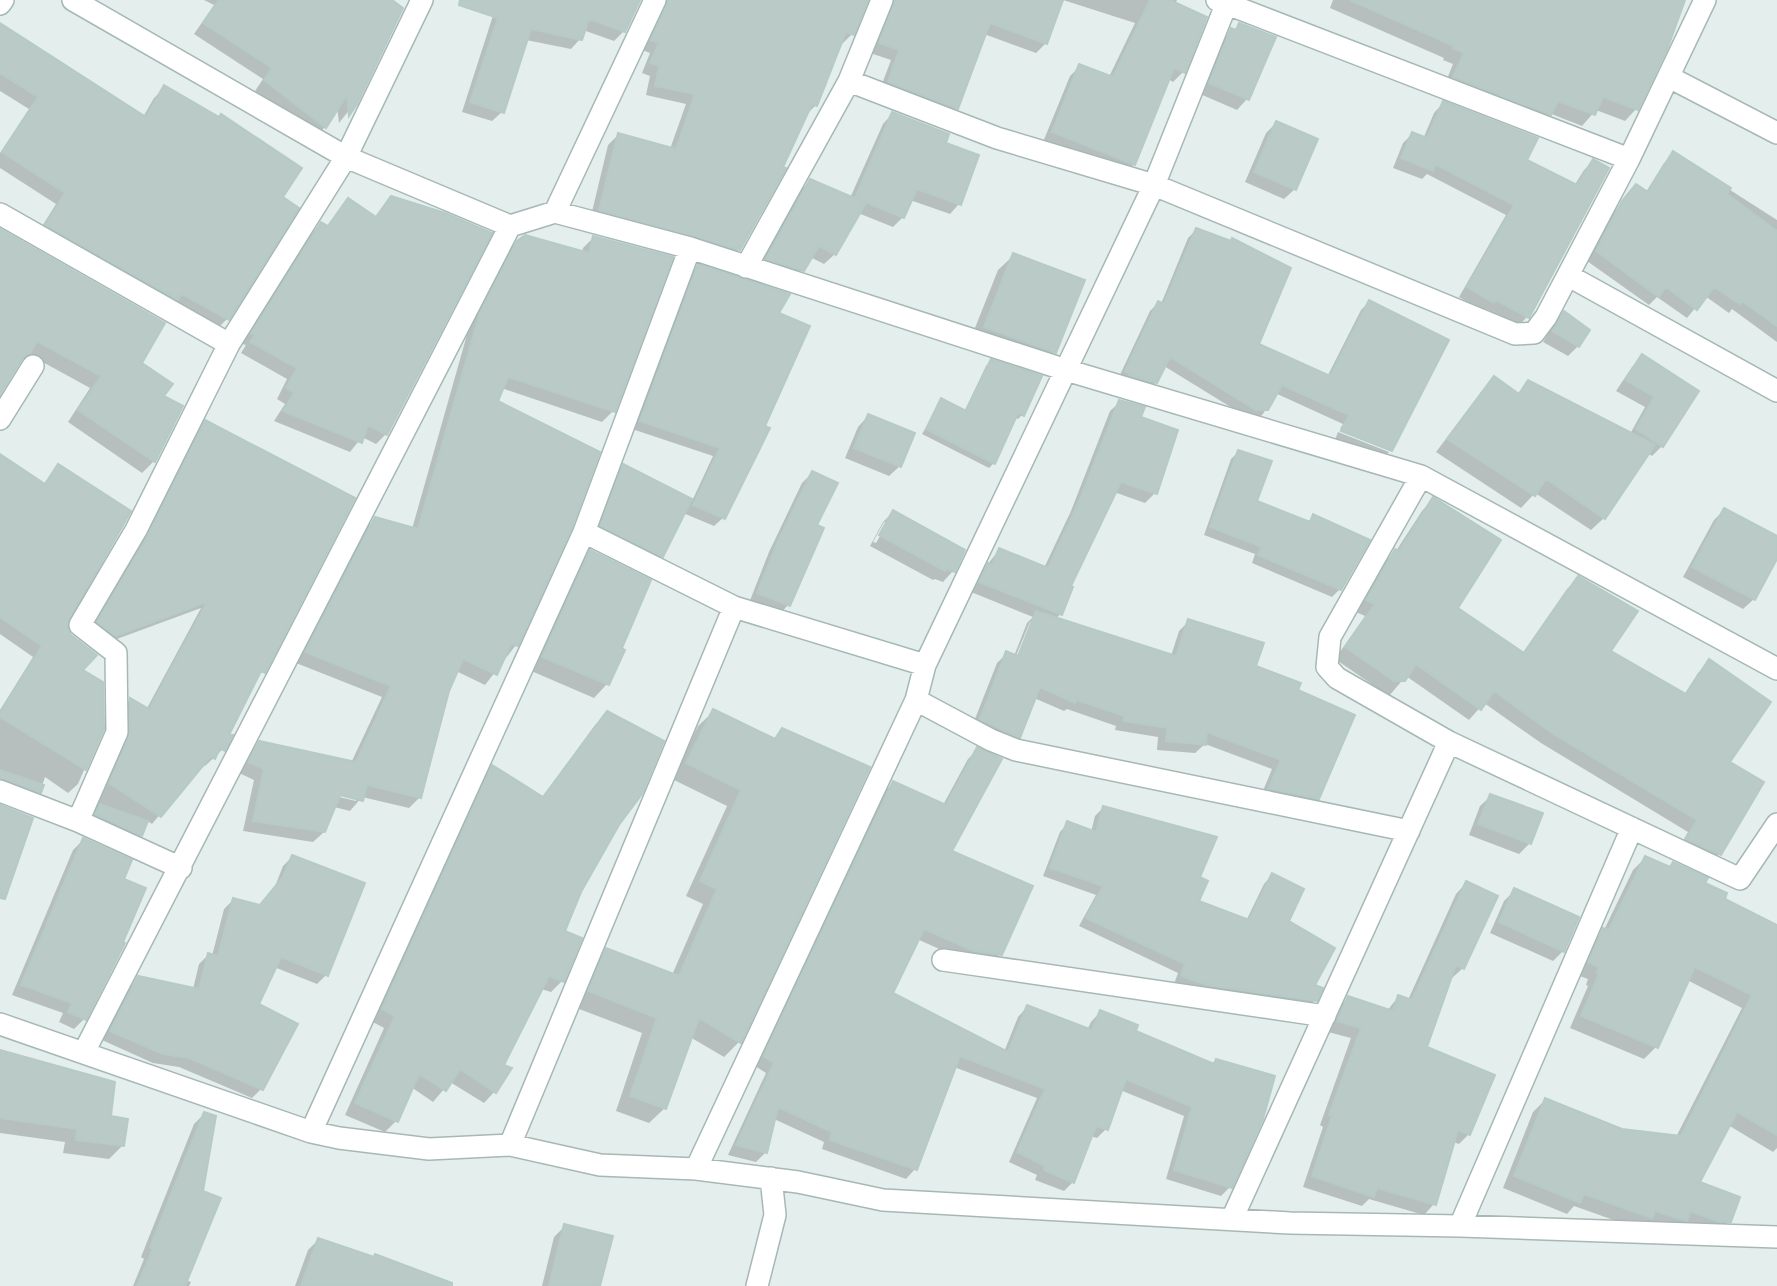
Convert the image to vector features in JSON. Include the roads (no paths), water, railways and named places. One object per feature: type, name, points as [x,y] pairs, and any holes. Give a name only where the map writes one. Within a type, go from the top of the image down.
[{"type":"street","points":[[73,0],[346,157],[510,226],[555,212],[690,248],[1066,370],[1421,476],[1777,669]]},
{"type":"street","points":[[78,821],[117,732],[116,653],[80,625],[136,530],[229,344],[346,157],[422,0]]},
{"type":"street","points":[[555,212],[655,0]]},
{"type":"street","points":[[746,267],[849,81],[882,0]]},
{"type":"street","points":[[849,81],[997,138],[1154,184],[1515,334],[1534,333],[1569,276],[1629,159],[1705,0]]},
{"type":"street","points":[[696,1169],[916,700],[925,665],[1154,184],[1224,1],[1629,159]]},
{"type":"street","points":[[1669,77],[1777,133]]},
{"type":"street","points":[[0,214],[229,344]]},
{"type":"street","points":[[84,1052],[510,226]]},
{"type":"street","points":[[311,1132],[584,532],[690,248]]},
{"type":"street","points":[[1569,276],[1777,391]]},
{"type":"street","points":[[0,419],[33,366]]},
{"type":"street","points":[[1421,476],[1330,637],[1327,667],[1337,678],[1449,742],[1740,879],[1777,824]]},
{"type":"street","points":[[584,532],[734,607],[925,665]]},
{"type":"street","points":[[510,1145],[734,607]]},
{"type":"street","points":[[916,700],[991,740],[1016,750],[1409,831]]},
{"type":"street","points":[[1232,1219],[1449,742]]},
{"type":"street","points":[[0,791],[78,821],[181,868]]},
{"type":"street","points":[[1460,1226],[1632,828]]},
{"type":"street","points":[[943,960],[1325,1016]]},
{"type":"street","points":[[0,1024],[311,1132],[429,1149],[510,1145],[600,1165],[696,1169],[771,1178],[883,1200],[1290,1223],[1777,1237]]},
{"type":"street","points":[[757,1286],[775,1215],[771,1178]]}]
